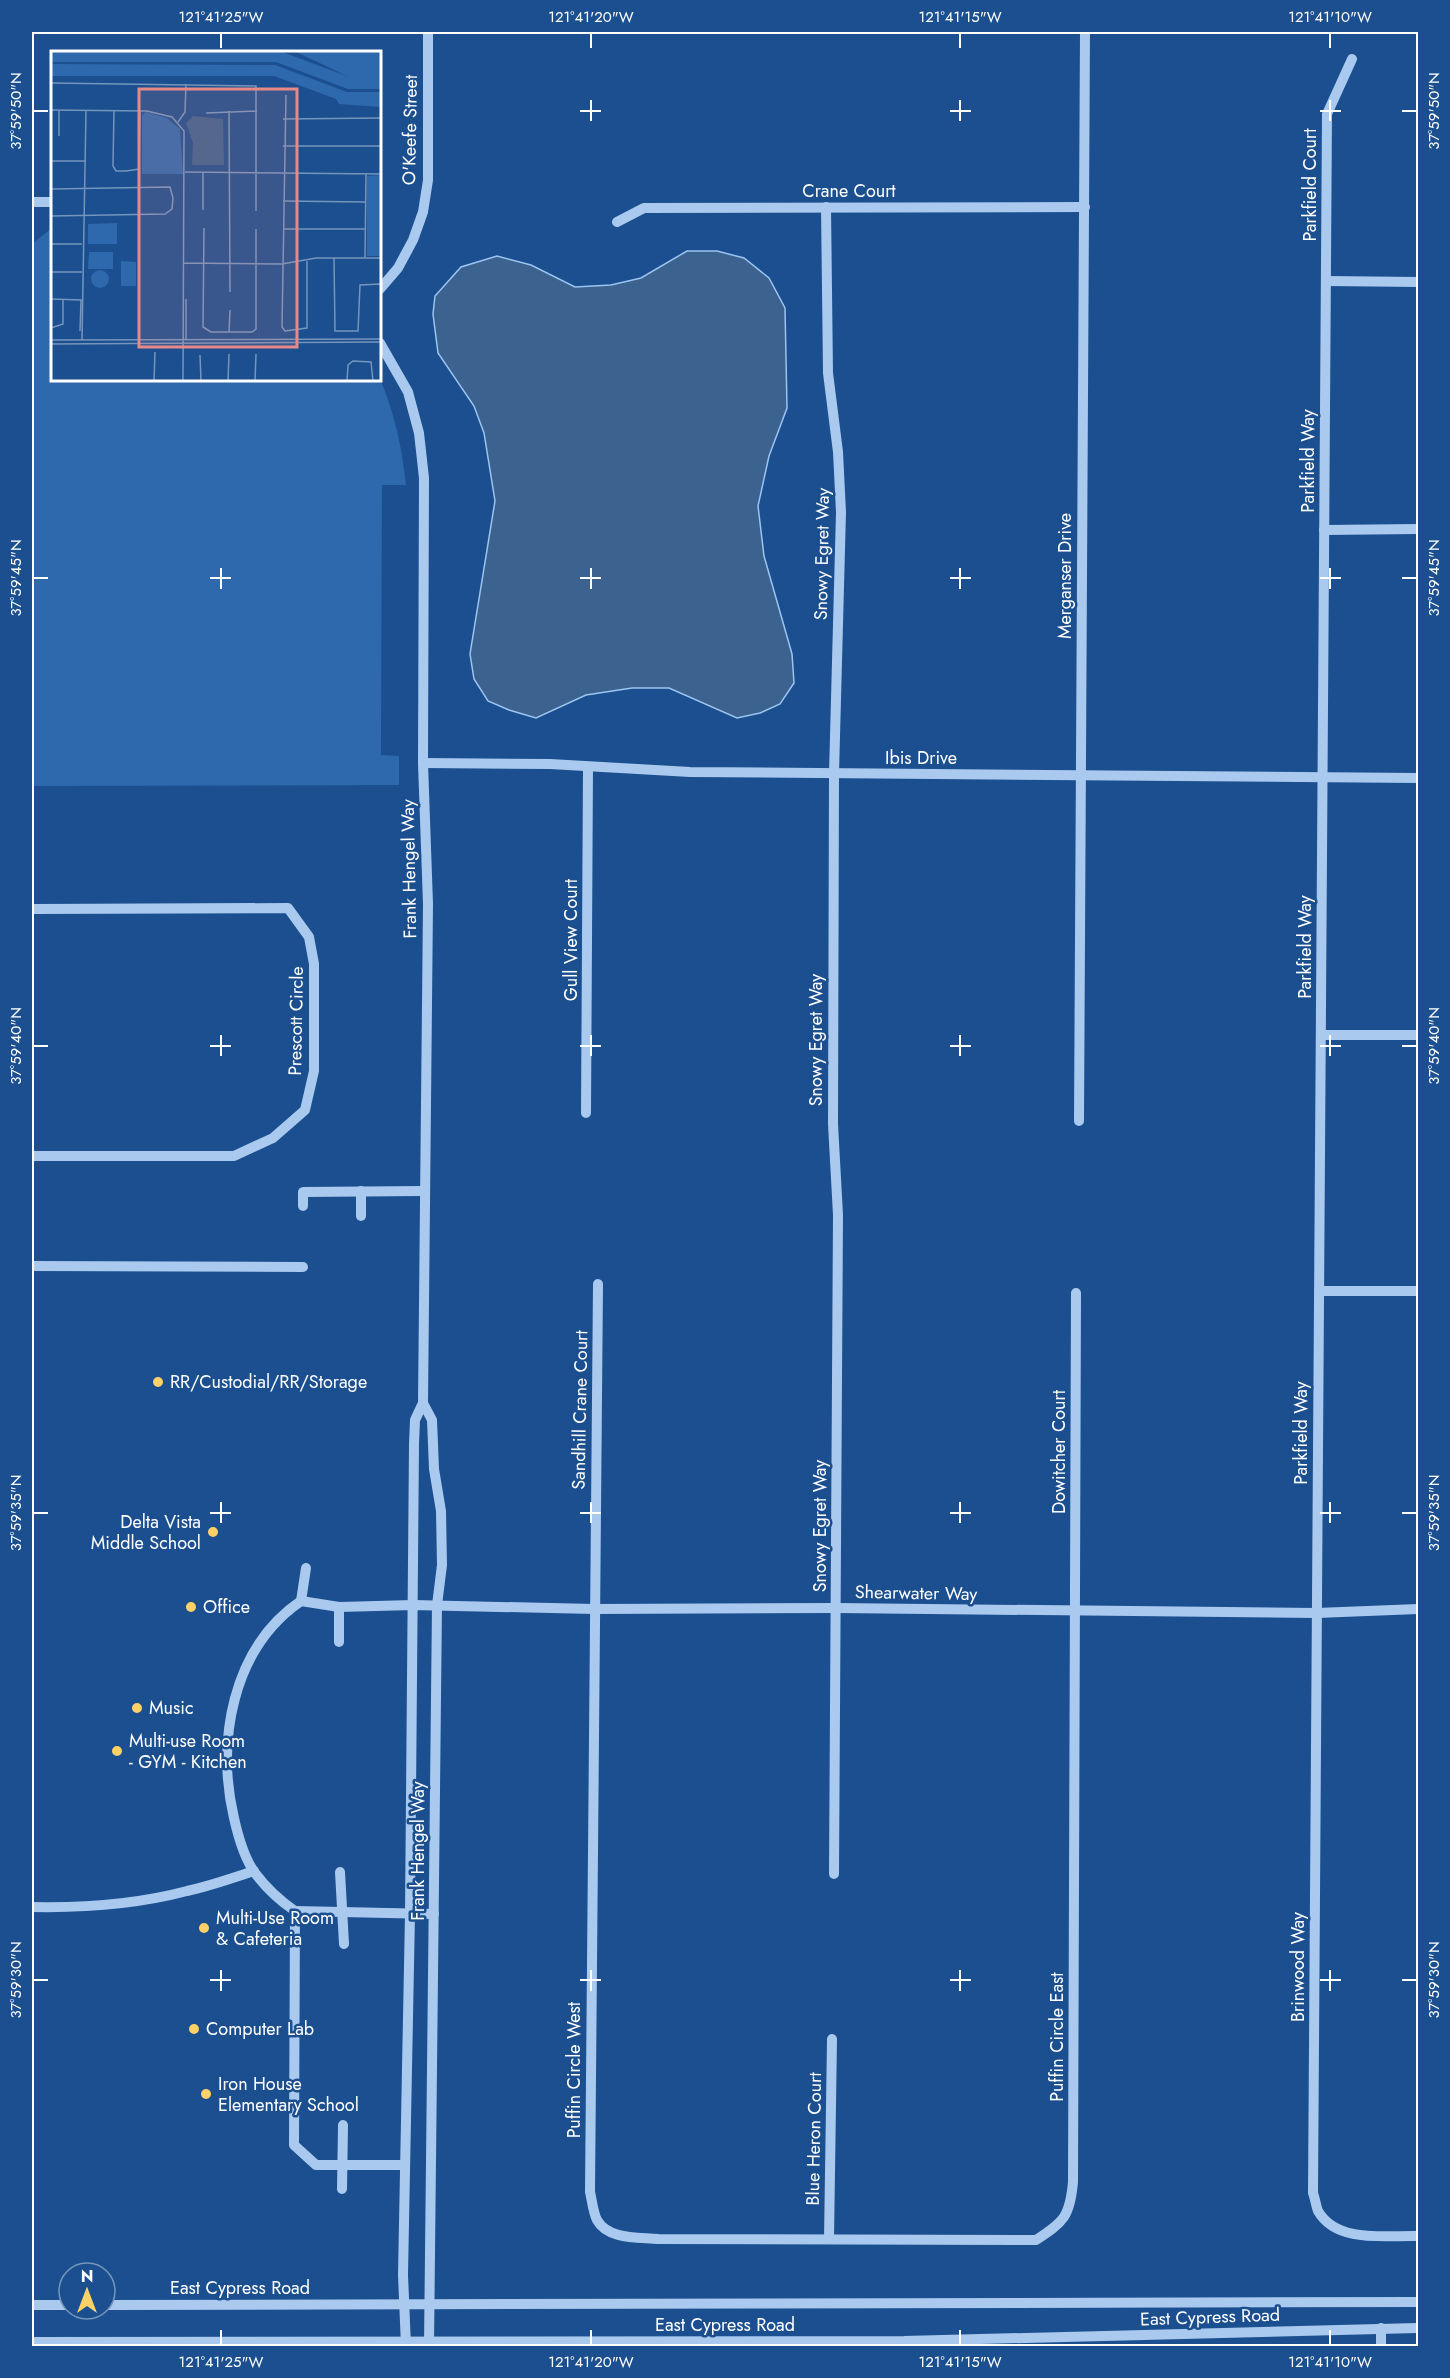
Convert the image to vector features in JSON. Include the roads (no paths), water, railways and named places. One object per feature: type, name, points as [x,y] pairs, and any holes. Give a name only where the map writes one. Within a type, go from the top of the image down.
[{"type":"street","name":"O'Keefe Street","points":[[381,288],[403,259],[423,212],[428,180],[428,32]]},
{"type":"street","name":"Merganser Drive","points":[[1079,1121],[1084,32]]},
{"type":"street","name":"Parkfield Court","points":[[1326,281],[1327,114],[1352,59]]},
{"type":"street","points":[[32,202],[51,202]]},
{"type":"street","name":"Snowy Egret Way","points":[[826,207],[828,373],[838,452],[841,512],[834,774],[833,1124],[838,1215],[834,1874]]},
{"type":"street","name":"Crane Court","points":[[617,222],[644,208],[1084,207]]},
{"type":"street","points":[[1326,281],[1419,282]]},
{"type":"street","name":"Parkfield Way","points":[[1317,1613],[1326,281]]},
{"type":"street","name":"Frank Hengel Way","points":[[381,345],[408,392],[421,444],[424,505],[423,763],[428,904],[423,1191],[423,1403],[415,1420],[405,2165],[406,2344]]},
{"type":"street","points":[[1324,530],[1419,529]]},
{"type":"street","name":"Ibis Drive","points":[[423,763],[550,764],[690,772],[1419,778]]},
{"type":"street","name":"Gull View Court","points":[[586,1113],[588,767]]},
{"type":"street","name":"Prescott Circle","points":[[32,909],[288,908],[309,937],[314,964],[314,1071],[305,1110],[273,1138],[234,1156],[32,1156]]},
{"type":"street","points":[[1321,1035],[1419,1035]]},
{"type":"street","points":[[361,1191],[361,1216]]},
{"type":"street","points":[[303,1206],[303,1192],[423,1191]]},
{"type":"street","points":[[32,1266],[303,1268]]},
{"type":"street","name":"Sandhill Crane Court","points":[[594,1609],[598,1284]]},
{"type":"street","points":[[1319,1291],[1419,1291]]},
{"type":"street","name":"Dowitcher Court","points":[[1075,1611],[1076,1293]]},
{"type":"street","name":"Frank Hengel Way","points":[[423,1403],[432,1420],[434,1469],[441,1511],[442,1565],[437,1605],[429,2344]]},
{"type":"street","points":[[306,1568],[301,1601],[285,1612],[265,1635],[252,1655],[231,1713],[226,1743],[228,1795],[238,1836],[254,1872],[275,1897],[295,1911],[434,1914]]},
{"type":"street","name":"Shearwater Way","points":[[301,1601],[339,1607],[437,1605],[594,1609],[836,1608],[1317,1613],[1419,1609]]},
{"type":"street","points":[[339,1607],[339,1642]]},
{"type":"street","name":"Puffin Circle West","points":[[594,1609],[590,2192],[597,2220],[607,2231],[625,2236],[658,2239],[830,2239]]},
{"type":"street","name":"Puffin Circle East","points":[[830,2239],[1036,2240],[1058,2226],[1071,2206],[1073,2182],[1075,1611]]},
{"type":"street","name":"Brinwood Way","points":[[1317,1613],[1313,2193],[1318,2211],[1328,2222],[1343,2232],[1361,2235],[1419,2235]]},
{"type":"street","points":[[32,1907],[66,1908],[134,1901],[186,1892],[254,1872]]},
{"type":"street","points":[[340,1872],[344,1944]]},
{"type":"street","points":[[295,1911],[294,2145],[316,2165],[405,2165]]},
{"type":"street","name":"Blue Heron Court","points":[[830,2239],[832,2039]]},
{"type":"street","points":[[342,2189],[344,2125]]},
{"type":"street","name":"East Cypress Road","points":[[117,2305],[1419,2302]]},
{"type":"street","points":[[32,2305],[57,2305]]},
{"type":"street","points":[[1381,2328],[1381,2346]]},
{"type":"street","name":"East Cypress Road","points":[[32,2342],[429,2344],[904,2341],[1419,2328]]},
{"type":"place","name":"RR/Custodial/RR/Storage","points":[[158,1382]]},
{"type":"place","name":"Delta Vista Middle School","points":[[213,1532]]},
{"type":"place","name":"Office","points":[[191,1607]]},
{"type":"place","name":"Music","points":[[137,1708]]},
{"type":"place","name":"Multi-use Room - GYM - Kitchen","points":[[117,1751]]},
{"type":"place","name":"Multi-Use Room & Cafeteria","points":[[204,1928]]},
{"type":"place","name":"Computer Lab","points":[[194,2029]]},
{"type":"place","name":"Iron House Elementary School","points":[[206,2094]]}]
